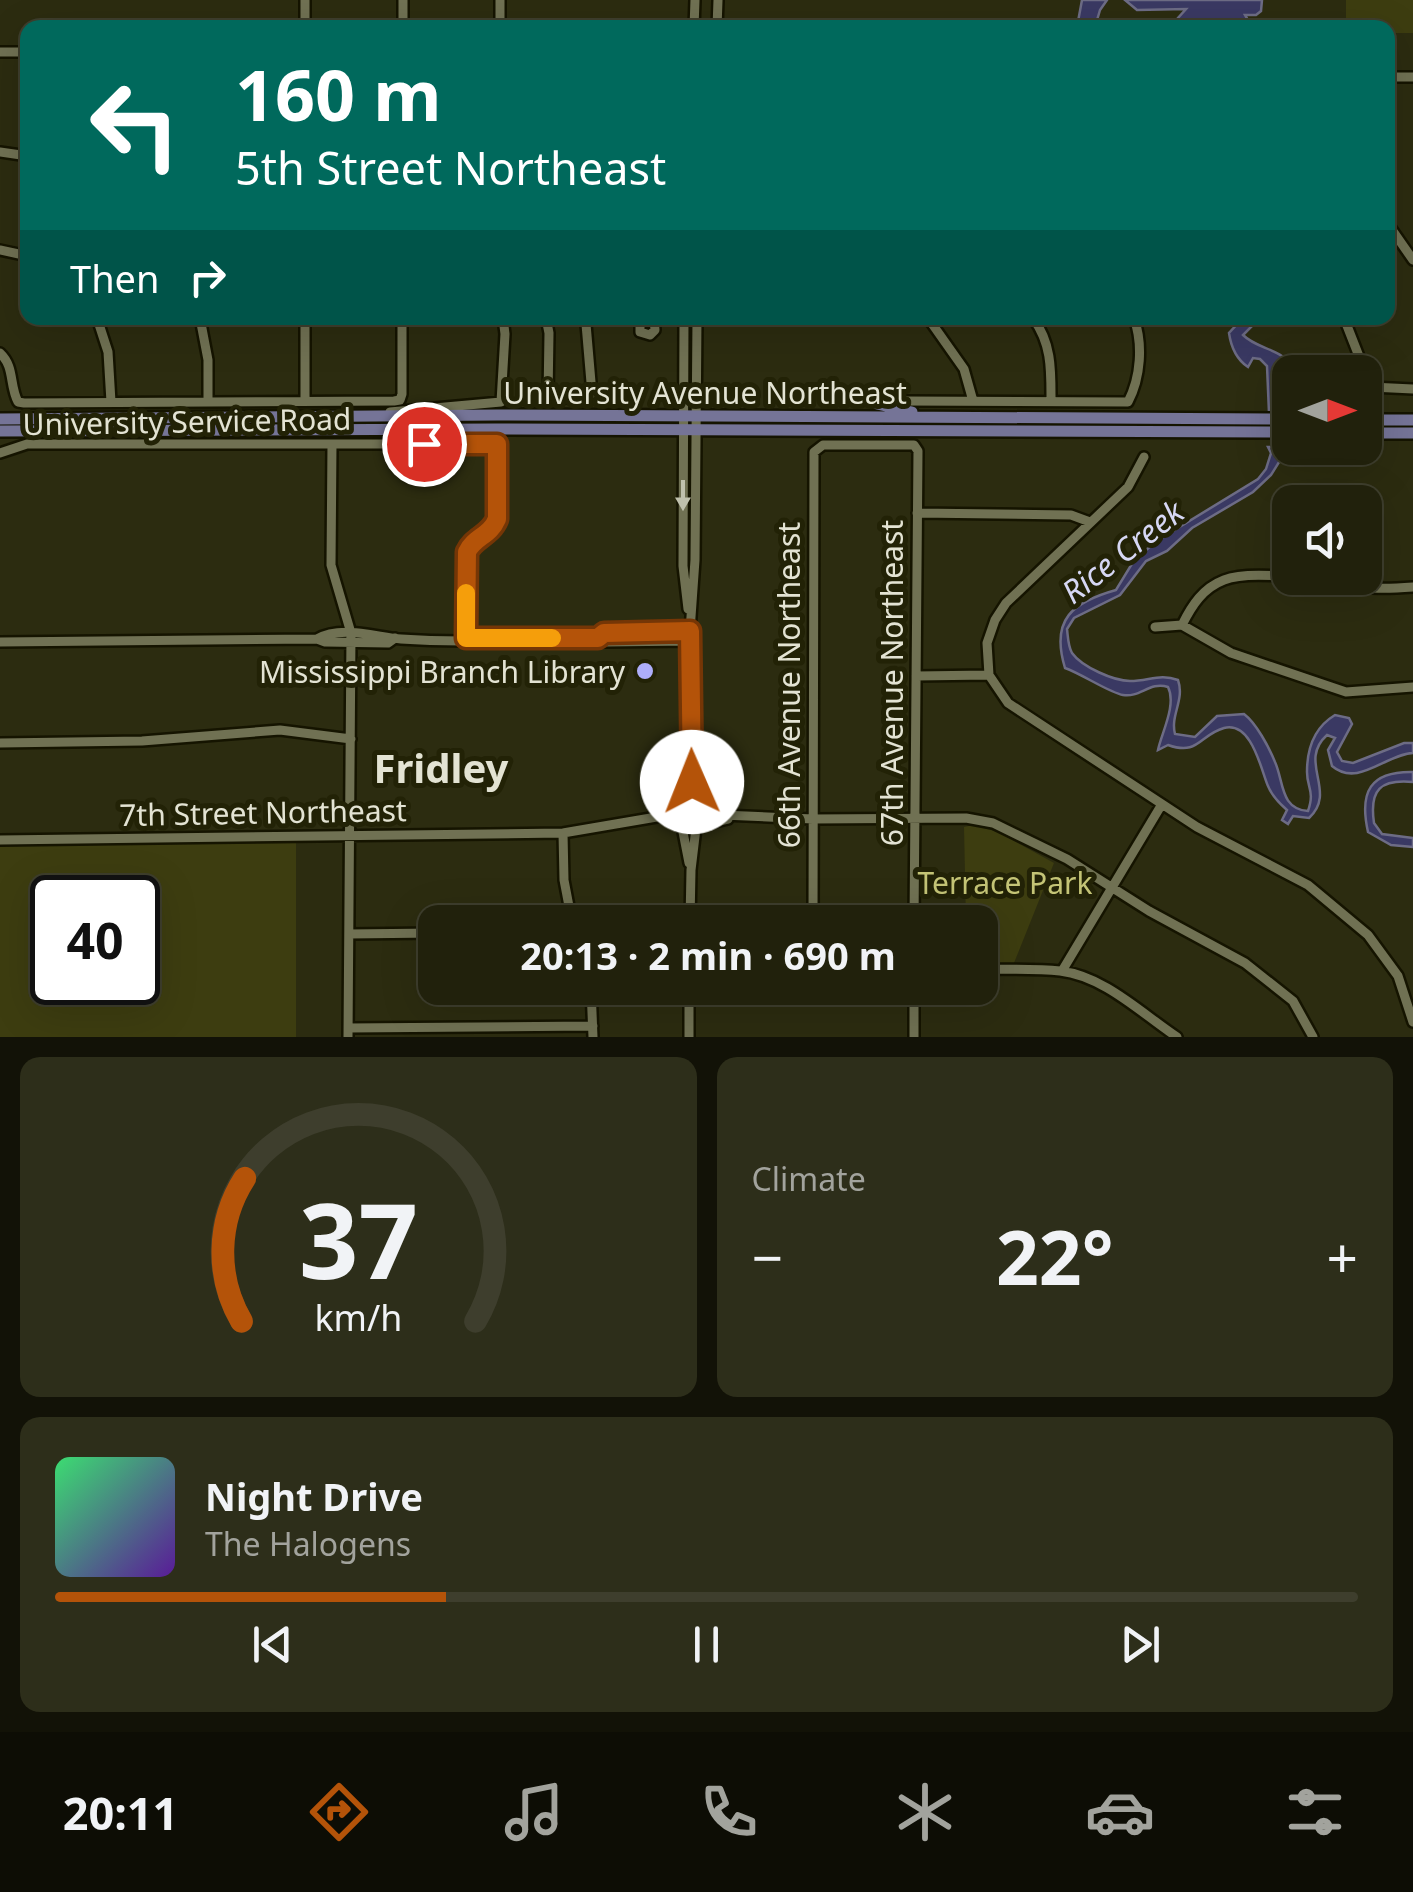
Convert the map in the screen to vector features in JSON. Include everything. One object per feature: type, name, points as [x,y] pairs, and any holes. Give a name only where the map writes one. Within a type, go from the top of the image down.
[{"type":"main road","points":[[877,404],[936,418]]},
{"type":"main road","name":"University Avenue Northeast","points":[[0,418],[368,416],[1272,432]]},
{"type":"main road","name":"University Avenue Northeast","points":[[0,430],[936,418],[1272,419]]},
{"type":"main road","points":[[1382,420],[1413,420]]},
{"type":"main road","points":[[1382,433],[1413,433]]},
{"type":"street","points":[[1395,234],[1413,260]]},
{"type":"street","points":[[100,325],[108,352],[111,402]]},
{"type":"street","points":[[201,325],[208,360],[208,401]]},
{"type":"street","points":[[305,325],[305,401]]},
{"type":"street","points":[[0,353],[10,367],[18,402],[400,400],[402,325]]},
{"type":"street","points":[[368,416],[438,406],[498,404],[503,398],[503,325]]},
{"type":"street","points":[[547,325],[548,398],[578,398],[592,394],[586,325]]},
{"type":"street","points":[[640,325],[640,332],[650,336],[655,325]]},
{"type":"street","points":[[684,325],[690,422]]},
{"type":"street","points":[[691,870],[681,819],[690,774],[690,636],[683,566],[697,325]]},
{"type":"street","points":[[933,325],[964,369],[973,401]]},
{"type":"street","points":[[1037,325],[1050,356],[1051,402]]},
{"type":"street","points":[[904,400],[1128,402],[1139,360],[1136,325]]},
{"type":"street","points":[[1347,325],[1372,387],[1413,389]]},
{"type":"street","name":"University Service Road","points":[[0,453],[27,444],[497,444],[497,519],[492,530],[474,541],[467,552],[466,638]]},
{"type":"street","points":[[332,444],[331,564],[351,638],[348,1032],[593,1032],[592,1005]]},
{"type":"street","name":"66th Avenue Northeast","points":[[812,905],[816,447],[914,446]]},
{"type":"street","name":"67th Avenue Northeast","points":[[914,446],[918,451],[914,905]]},
{"type":"street","points":[[1144,457],[1128,487],[1006,603],[986,644],[989,675],[1008,703],[1197,827],[1308,885],[1368,934],[1398,976],[1413,1022]]},
{"type":"street","points":[[918,514],[1071,515],[1090,522]]},
{"type":"street","points":[[1182,625],[1192,606],[1211,586],[1229,578],[1262,576],[1379,588],[1413,587]]},
{"type":"street","points":[[1156,627],[1182,625],[1231,653],[1346,692],[1413,687]]},
{"type":"street","points":[[0,642],[317,639],[325,634],[388,642],[395,638],[598,638],[604,633],[690,636]]},
{"type":"street","points":[[916,676],[989,675]]},
{"type":"street","points":[[0,743],[142,741],[280,730],[351,739]]},
{"type":"street","points":[[690,774],[698,812],[690,905]]},
{"type":"street","points":[[1062,971],[1162,804]]},
{"type":"street","points":[[681,819],[688,808],[736,817],[966,818],[992,823],[1067,860],[1246,963],[1293,1002],[1314,1037]]},
{"type":"street","points":[[681,819],[690,830],[736,817]]},
{"type":"street","name":"7th Street Northeast","points":[[0,840],[563,833],[645,820],[681,819]]},
{"type":"street","points":[[563,833],[569,905]]},
{"type":"street","points":[[349,934],[418,933]]},
{"type":"street","points":[[998,969],[1062,971],[1119,995],[1177,1037]]},
{"type":"street","points":[[689,1005],[689,1037]]},
{"type":"street","points":[[914,1005],[914,1037]]},
{"type":"green space","points":[[1346,0],[1413,0],[1413,33],[1395,33],[1395,20],[1346,20]]},
{"type":"green space","name":"Terrace Park","points":[[973,825],[998,832],[1054,863],[1014,963],[998,963],[998,905],[966,905],[964,827]]},
{"type":"green space","points":[[296,843],[296,1037],[0,1037],[0,845]]},
{"type":"shaded area","points":[[1082,0],[1107,0],[1097,20],[1078,20]]},
{"type":"shaded area","points":[[1125,0],[1262,0],[1261,11],[1245,15],[1248,20],[1176,20],[1186,9],[1137,10]]},
{"type":"shaded area","points":[[1236,325],[1253,325],[1243,335],[1280,355],[1272,355],[1272,413],[1267,366],[1253,358],[1248,367],[1231,343],[1229,333]]},
{"type":"shaded area","name":"Rice Creek","points":[[1268,447],[1272,447],[1272,465],[1277,465],[1253,492],[1146,561],[1120,595],[1074,618],[1067,629],[1072,653],[1099,672],[1123,680],[1178,680],[1175,734],[1195,737],[1217,716],[1244,714],[1269,749],[1288,800],[1299,809],[1308,811],[1310,804],[1307,772],[1311,747],[1317,732],[1335,715],[1349,718],[1352,724],[1337,752],[1342,761],[1353,763],[1413,743],[1413,753],[1352,773],[1332,766],[1328,750],[1335,738],[1327,735],[1316,756],[1320,787],[1317,808],[1309,818],[1293,816],[1288,824],[1282,820],[1287,810],[1272,793],[1254,748],[1242,732],[1224,728],[1193,746],[1168,745],[1158,750],[1170,711],[1168,687],[1117,694],[1065,668],[1061,651],[1063,625],[1077,607],[1116,590],[1133,562],[1155,542],[1258,479],[1271,453]]},
{"type":"shaded area","points":[[1413,772],[1413,782],[1385,785],[1373,802],[1374,823],[1382,834],[1413,838],[1413,847],[1391,845],[1368,832],[1367,795],[1377,780],[1387,775]]},
{"type":"slow traffic","points":[[466,593],[466,638],[552,638]]},
{"type":"place","name":"Mississippi Branch Library","points":[[645,671]]},
{"type":"district","name":"Fridley","points":[[441,767]]},
{"type":"route","points":[[424,444],[497,444],[497,519],[492,530],[470,544],[467,552],[466,638],[598,638],[604,633],[690,631],[692,782]]}]
